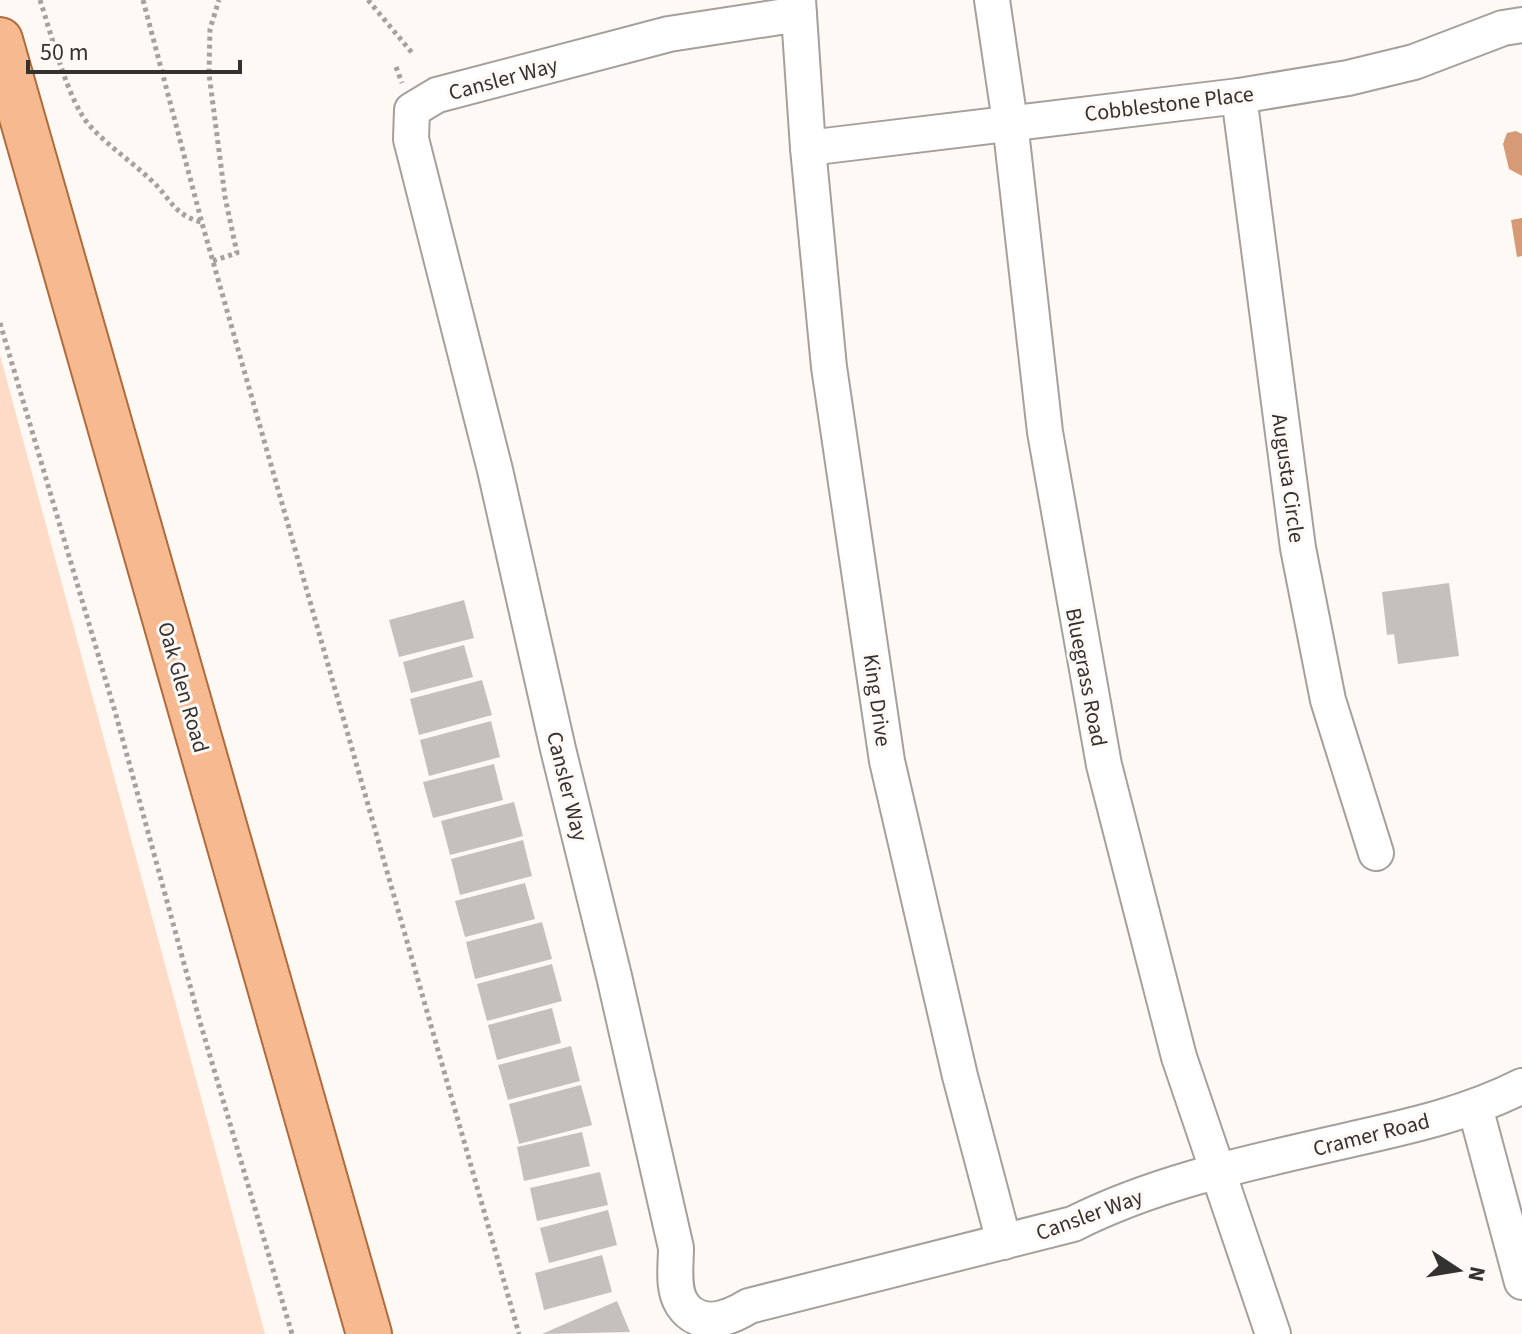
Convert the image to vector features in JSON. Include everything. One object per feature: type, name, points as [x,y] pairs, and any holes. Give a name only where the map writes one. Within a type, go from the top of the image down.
[{"type":"main road","name":"Oak Glen Road","points":[[0,40],[369,1334]]},
{"type":"street","name":"Bluegrass Road","points":[[992,0],[1010,122],[1045,432],[1104,765],[1179,1057],[1273,1334]]},
{"type":"street","name":"King Drive","points":[[799,7],[808,148],[829,367],[887,761],[960,1076],[1004,1242]]},
{"type":"street","name":"Cansler Way","points":[[799,7],[669,34],[437,95],[412,110],[411,139],[495,470],[558,749],[614,976],[676,1248],[676,1284],[682,1304],[699,1319],[717,1321],[749,1306],[1073,1224],[1117,1203],[1217,1171]]},
{"type":"street","name":"Cobblestone Place","points":[[808,148],[1239,96],[1348,78],[1414,62],[1503,28],[1522,25]]},
{"type":"street","name":"Augusta Circle","points":[[1239,96],[1298,548],[1328,700],[1376,853]]},
{"type":"street","name":"Cramer Road","points":[[1217,1171],[1399,1129],[1475,1107],[1522,1086]]},
{"type":"street","points":[[1475,1107],[1522,1282]]},
{"type":"path","points":[[40,0],[69,85],[89,126],[153,181],[184,217],[202,223]]},
{"type":"path","points":[[143,0],[202,223],[519,1334]]},
{"type":"path","points":[[213,261],[237,253],[225,197],[209,74],[210,29],[219,0]]},
{"type":"path","points":[[368,0],[413,54]]},
{"type":"path","points":[[0,323],[116,715],[200,1022],[292,1334]]},
{"type":"shaded area","points":[[1516,131],[1522,134],[1522,176],[1509,169],[1503,144],[1507,133]]},
{"type":"shaded area","points":[[1522,218],[1522,256],[1517,257],[1511,220]]},
{"type":"shaded area","points":[[0,355],[265,1334],[0,1334]]},
{"type":"building","points":[[1449,583],[1459,656],[1398,664],[1394,634],[1387,635],[1382,592]]},
{"type":"building","points":[[464,600],[474,638],[399,657],[389,620]]},
{"type":"building","points":[[464,645],[473,677],[411,693],[403,662]]},
{"type":"building","points":[[482,680],[492,715],[419,735],[410,699]]},
{"type":"building","points":[[491,721],[500,757],[429,776],[420,740]]},
{"type":"building","points":[[494,764],[503,800],[433,818],[423,782]]},
{"type":"building","points":[[514,802],[523,836],[450,855],[441,821]]},
{"type":"building","points":[[523,840],[532,876],[460,895],[451,859]]},
{"type":"building","points":[[525,883],[535,919],[465,937],[455,901]]},
{"type":"building","points":[[542,922],[552,959],[475,979],[466,942]]},
{"type":"building","points":[[552,964],[562,1001],[487,1021],[477,984]]},
{"type":"building","points":[[552,1008],[561,1043],[497,1060],[488,1025]]},
{"type":"building","points":[[571,1046],[580,1081],[508,1100],[498,1065]]},
{"type":"building","points":[[581,1085],[592,1125],[519,1144],[509,1104]]},
{"type":"building","points":[[582,1132],[590,1166],[524,1181],[517,1147]]},
{"type":"building","points":[[600,1172],[608,1205],[537,1221],[530,1188]]},
{"type":"building","points":[[608,1210],[617,1245],[549,1263],[540,1228]]},
{"type":"building","points":[[602,1255],[612,1292],[544,1310],[535,1273]]},
{"type":"building","points":[[617,1301],[630,1332],[542,1334]]}]
